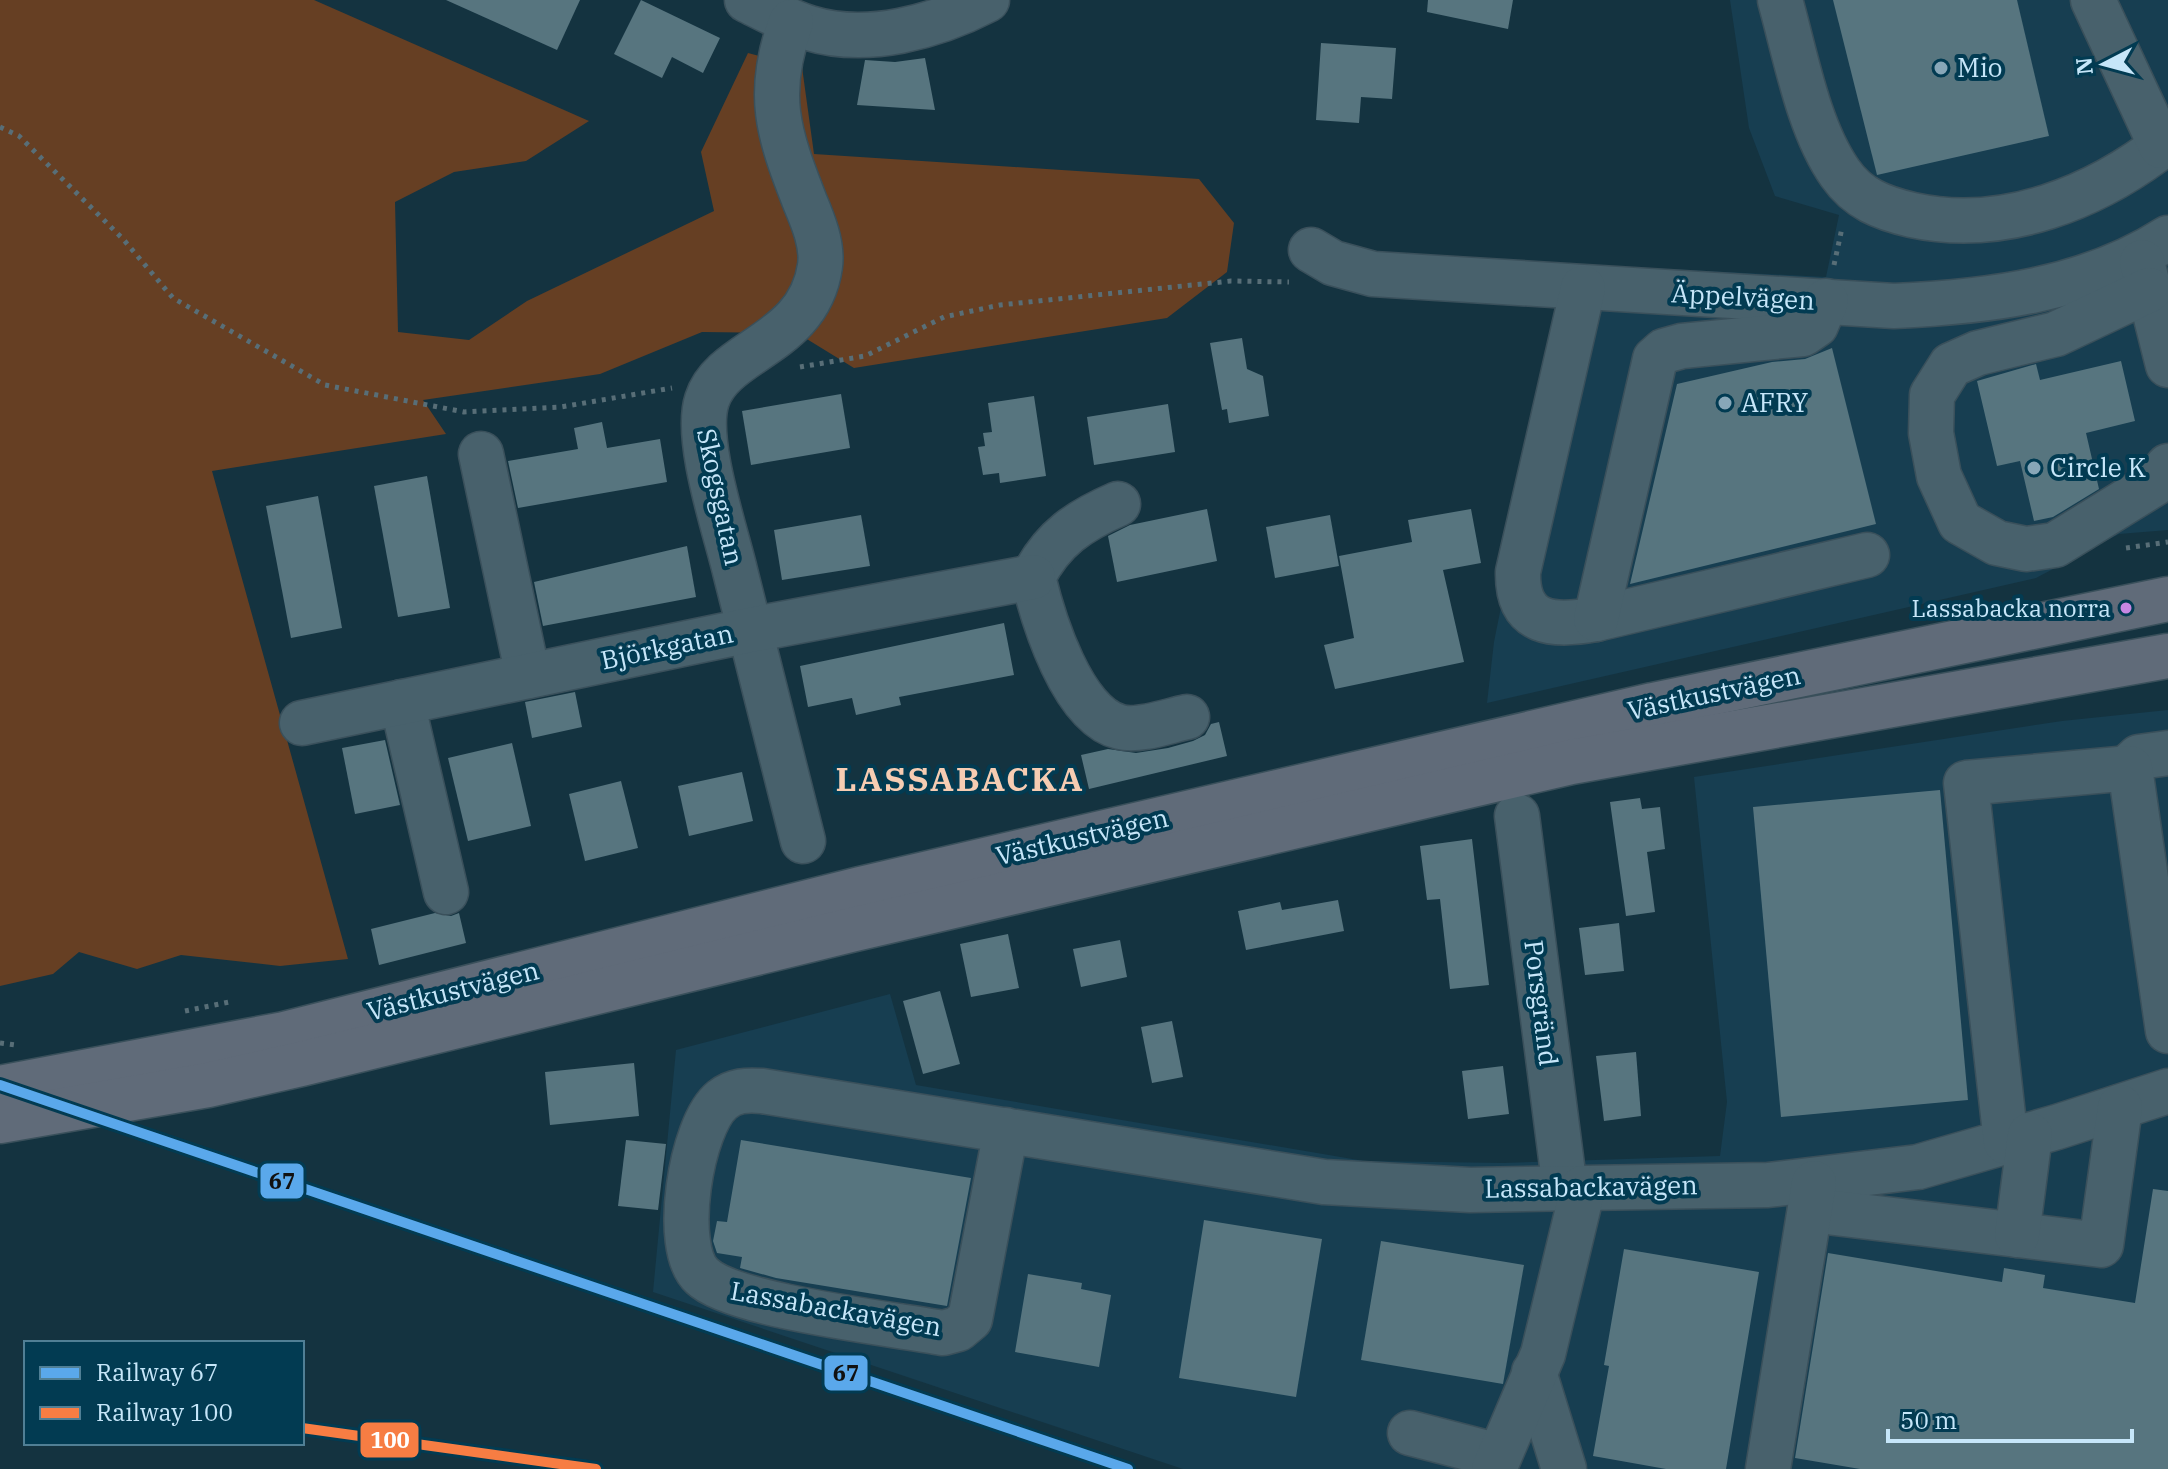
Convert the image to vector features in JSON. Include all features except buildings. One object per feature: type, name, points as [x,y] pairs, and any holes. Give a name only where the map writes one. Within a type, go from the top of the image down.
[{"type":"main road","name":"Västkustvägen","points":[[0,1088],[284,1034],[860,889],[1637,709],[2168,599]]},
{"type":"main road","name":"Västkustvägen","points":[[0,1121],[285,1068],[1540,769],[2168,656]]},
{"type":"street","points":[[747,0],[791,22],[834,33],[896,32],[960,14],[987,0]]},
{"type":"street","points":[[1780,0],[1827,148],[1852,186],[1860,195],[1884,209],[1961,222],[2004,219],[2044,210],[2079,194],[2164,143],[2093,0]]},
{"type":"street","points":[[719,381],[794,322],[814,286],[820,264],[812,219],[776,114],[776,76],[791,22]]},
{"type":"street","points":[[2168,365],[2152,260],[2056,334],[1978,353],[1951,365],[1932,395],[1931,433],[1939,476],[1960,522],[1997,543],[2026,549],[2055,545],[2154,484],[2168,466]]},
{"type":"street","name":"Äppelvägen","points":[[1300,266],[1333,263],[1373,274],[1894,306],[1963,303],[2029,293],[2099,271],[2152,260]]},
{"type":"street","points":[[1513,482],[1570,287]]},
{"type":"street","points":[[1570,287],[1518,590],[1533,615],[1548,623],[1567,624],[1596,619],[1867,555]]},
{"type":"street","points":[[1596,619],[1655,359],[1664,351],[1682,346],[1803,334],[1816,325],[1826,301]]},
{"type":"street","name":"Skogsgatan","points":[[719,381],[707,398],[704,440],[803,841]]},
{"type":"street","points":[[481,454],[528,676]]},
{"type":"street","points":[[1118,504],[1081,520],[1065,532],[1045,554],[1033,577],[1055,647],[1093,710],[1108,723],[1123,728],[1187,717]]},
{"type":"street","name":"Björkgatan","points":[[302,723],[750,630],[1033,577]]},
{"type":"street","points":[[402,702],[446,892]]},
{"type":"street","points":[[2126,769],[2139,757],[2168,753]]},
{"type":"street","points":[[2017,1235],[2018,1139],[1966,783],[2130,768],[2168,1031]]},
{"type":"street","name":"Porsgränd","points":[[1517,816],[1574,1188]]},
{"type":"street","name":"Lassabackavägen","points":[[1006,1130],[970,1319],[958,1329],[943,1333],[758,1300],[724,1291],[703,1278],[691,1265],[685,1216],[701,1128],[720,1101],[732,1094],[762,1091],[1006,1130],[1324,1182],[1470,1190],[1574,1188],[1812,1196],[2018,1139],[2168,1091]]},
{"type":"street","points":[[1768,1469],[1812,1196],[2017,1235],[2101,1245],[2120,1107]]},
{"type":"street","points":[[1410,1433],[1497,1462],[1543,1354],[1574,1188]]},
{"type":"street","points":[[1534,1372],[1564,1469]]},
{"type":"path","points":[[0,127],[29,147],[123,239],[173,298],[325,385],[464,412],[561,407],[719,381]]},
{"type":"path","points":[[1826,301],[1852,186]]},
{"type":"path","points":[[792,368],[865,356],[944,317],[1000,305],[1231,281],[1300,266]]},
{"type":"shaded area","points":[[0,0],[314,0],[589,121],[526,161],[454,172],[395,202],[398,332],[469,340],[527,301],[714,211],[701,152],[748,53],[802,67],[814,154],[1199,179],[1234,223],[1227,272],[1167,318],[854,368],[797,333],[702,332],[600,374],[423,400],[446,434],[212,471],[348,959],[280,966],[181,955],[137,969],[79,952],[53,974],[0,986]]},
{"type":"shaded area","points":[[1730,0],[2168,0],[2168,530],[2119,534],[2036,578],[1487,703],[1494,642],[1570,264],[1826,277],[1839,215],[1775,196],[1749,128]]},
{"type":"shaded area","points":[[2168,710],[2168,1469],[1183,1469],[653,1292],[676,1050],[890,994],[916,1085],[1364,1161],[1503,1163],[1720,1156],[1727,1102],[1694,777],[2062,721]]},
{"type":"rail line","name":"67","points":[[0,1085],[1128,1469]]},
{"type":"rail line","name":"100","points":[[304,1428],[596,1469]]},
{"type":"place","name":"Mio","points":[[1941,68]]},
{"type":"place","name":"AFRY","points":[[1725,403]]},
{"type":"place","name":"Circle K","points":[[2034,468]]},
{"type":"place","name":"Lassabacka norra","points":[[2126,608]]},
{"type":"district","name":"LASSABACKA","points":[[960,779]]}]
